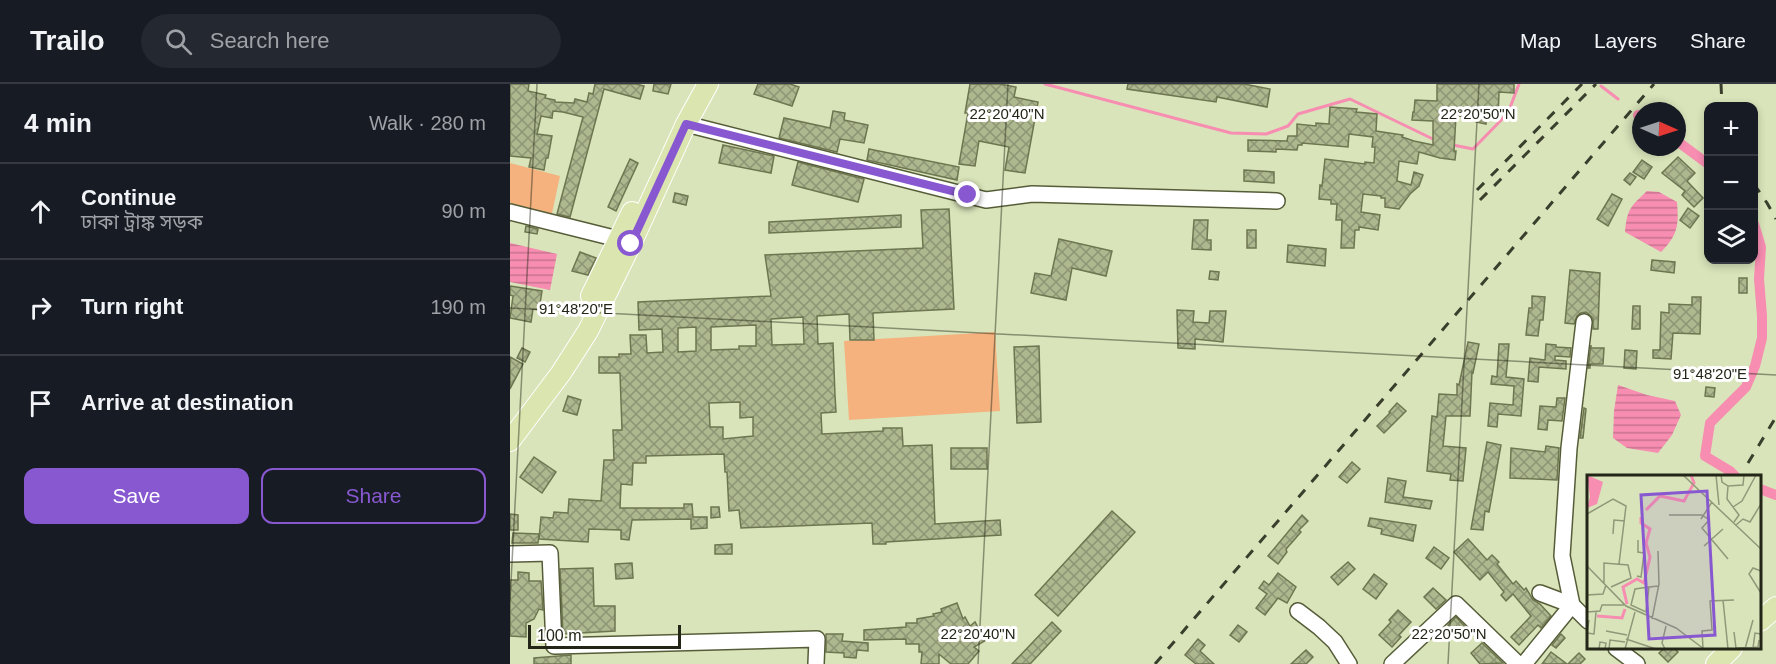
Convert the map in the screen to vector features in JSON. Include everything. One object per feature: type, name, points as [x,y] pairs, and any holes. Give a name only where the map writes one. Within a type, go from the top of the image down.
[{"type":"main road","points":[[510,421],[535,391],[572,333],[696,84]]},
{"type":"main road","points":[[510,441],[561,373],[588,331],[686,124],[708,84]]},
{"type":"main road","points":[[1761,620],[1776,607]]},
{"type":"main road","points":[[1716,664],[1731,649]]},
{"type":"street","points":[[686,124],[986,200],[1032,194],[1277,201]]},
{"type":"street","points":[[510,212],[618,239]]},
{"type":"street","points":[[1572,604],[1562,556],[1569,448],[1584,321]]},
{"type":"street","points":[[510,554],[550,553],[554,646],[817,639],[816,664]]},
{"type":"street","points":[[1540,593],[1572,604],[1587,620]]},
{"type":"street","points":[[1392,664],[1456,604],[1518,664]]},
{"type":"street","points":[[1524,664],[1572,604]]},
{"type":"street","points":[[1298,611],[1320,627],[1335,642],[1349,664]]},
{"type":"street","points":[[1617,649],[1637,664]]},
{"type":"shaded area","points":[[510,163],[560,176],[551,218],[510,208]]},
{"type":"shaded area","points":[[1647,191],[1659,192],[1677,202],[1676,229],[1671,240],[1661,252],[1625,232],[1631,209]]},
{"type":"shaded area","points":[[510,243],[557,254],[550,290],[510,282]]},
{"type":"shaded area","points":[[995,332],[1000,411],[849,420],[844,341]]},
{"type":"shaded area","points":[[1618,385],[1675,401],[1681,415],[1672,435],[1658,453],[1627,448],[1613,438]]},
{"type":"building","points":[[510,84],[529,84],[528,91],[546,95],[545,98],[555,100],[555,102],[574,103],[575,99],[587,102],[589,93],[593,94],[595,84],[644,86],[640,99],[604,89],[570,217],[557,214],[583,117],[553,111],[552,118],[541,116],[537,134],[552,136],[548,158],[546,158],[544,170],[529,167],[531,158],[510,156]]},
{"type":"building","points":[[654,84],[671,84],[668,94],[653,91]]},
{"type":"building","points":[[758,84],[790,84],[799,87],[792,106],[754,94]]},
{"type":"building","points":[[970,84],[1000,84],[1016,87],[1014,97],[1038,102],[1025,173],[1005,170],[1009,147],[979,141],[975,166],[959,164],[968,113],[965,113]]},
{"type":"building","points":[[1128,84],[1244,84],[1270,89],[1267,107],[1217,97],[1216,102],[1127,89]]},
{"type":"building","points":[[1437,84],[1514,84],[1514,93],[1499,92],[1498,120],[1486,119],[1486,124],[1476,122],[1477,117],[1456,116],[1455,160],[1419,152],[1417,164],[1399,161],[1397,181],[1411,185],[1414,172],[1423,175],[1419,186],[1399,209],[1385,207],[1385,198],[1381,196],[1363,194],[1361,212],[1380,215],[1378,230],[1359,227],[1359,230],[1355,230],[1354,248],[1341,248],[1342,220],[1336,220],[1337,204],[1331,204],[1331,200],[1319,199],[1320,185],[1322,186],[1325,159],[1374,163],[1373,137],[1349,134],[1348,147],[1302,143],[1298,145],[1297,150],[1248,151],[1248,140],[1287,141],[1288,136],[1297,136],[1297,124],[1316,126],[1316,123],[1329,124],[1330,107],[1357,109],[1356,112],[1377,114],[1376,131],[1403,135],[1402,137],[1433,145],[1433,121],[1412,120],[1415,100],[1437,101]]},
{"type":"building","points":[[833,111],[845,113],[844,120],[868,125],[864,143],[840,139],[837,152],[779,138],[784,118],[830,128]]},
{"type":"building","points":[[723,145],[774,156],[771,173],[719,163]]},
{"type":"building","points":[[869,149],[959,167],[957,180],[867,160]]},
{"type":"building","points":[[1678,157],[1695,173],[1687,181],[1703,198],[1694,207],[1682,195],[1685,191],[1662,173]]},
{"type":"building","points":[[630,159],[638,163],[616,211],[608,207]]},
{"type":"building","points":[[1642,160],[1652,167],[1644,179],[1633,172]]},
{"type":"building","points":[[798,162],[864,179],[858,202],[792,185]]},
{"type":"building","points":[[1244,170],[1274,172],[1274,183],[1244,181]]},
{"type":"building","points":[[1630,173],[1636,177],[1630,185],[1624,180]]},
{"type":"building","points":[[675,193],[688,196],[686,205],[673,202]]},
{"type":"building","points":[[1612,194],[1622,199],[1608,226],[1597,219]]},
{"type":"building","points":[[1688,208],[1699,216],[1690,228],[1680,220]]},
{"type":"building","points":[[949,209],[954,309],[873,313],[874,340],[850,340],[849,314],[817,316],[818,344],[833,343],[836,412],[821,413],[822,434],[902,428],[903,446],[932,445],[935,524],[1000,520],[1001,535],[873,544],[872,523],[741,528],[739,510],[729,511],[724,454],[646,456],[646,463],[633,463],[632,485],[621,484],[620,508],[684,508],[684,504],[692,504],[693,517],[707,517],[707,528],[691,529],[691,519],[632,520],[629,540],[621,539],[621,530],[589,529],[588,542],[539,539],[541,517],[553,518],[554,512],[568,513],[569,499],[601,501],[604,460],[614,460],[613,430],[622,430],[620,373],[599,373],[599,357],[619,357],[619,354],[631,354],[630,335],[646,335],[647,353],[663,352],[662,329],[639,330],[638,302],[771,296],[765,255],[923,248],[921,210]],"holes":[[[803,317],[804,344],[772,345],[771,319]],[[756,325],[756,346],[711,350],[711,327]],[[696,327],[696,351],[678,352],[678,328]],[[740,402],[740,418],[753,417],[753,436],[723,439],[723,427],[710,427],[709,403]]]},
{"type":"building","points":[[901,215],[901,227],[769,233],[769,222]]},
{"type":"building","points":[[1194,220],[1208,220],[1207,240],[1211,240],[1211,250],[1192,249]]},
{"type":"building","points":[[526,226],[538,229],[537,234],[525,232]]},
{"type":"building","points":[[1247,230],[1256,230],[1256,248],[1247,248]]},
{"type":"building","points":[[1059,239],[1112,251],[1106,276],[1072,268],[1066,300],[1031,293],[1035,273],[1051,276]]},
{"type":"building","points":[[1288,245],[1326,249],[1325,266],[1287,262]]},
{"type":"building","points":[[580,252],[596,258],[588,275],[572,271]]},
{"type":"building","points":[[1652,260],[1675,262],[1674,273],[1651,270]]},
{"type":"building","points":[[1570,270],[1600,273],[1598,329],[1593,329],[1593,318],[1586,312],[1577,316],[1574,324],[1565,323]]},
{"type":"building","points":[[1210,271],[1219,272],[1218,280],[1209,279]]},
{"type":"building","points":[[1739,278],[1747,278],[1747,293],[1739,293]]},
{"type":"building","points":[[510,286],[542,291],[539,310],[533,309],[531,322],[510,318],[513,296],[510,295]]},
{"type":"building","points":[[1532,296],[1545,297],[1543,320],[1540,320],[1538,336],[1526,335],[1529,308],[1532,308]]},
{"type":"building","points":[[1692,297],[1701,297],[1700,334],[1673,333],[1671,359],[1653,358],[1653,350],[1660,350],[1661,312],[1669,313],[1669,304],[1692,305]]},
{"type":"building","points":[[1633,306],[1640,306],[1640,329],[1632,329]]},
{"type":"building","points":[[1177,310],[1194,311],[1193,322],[1209,323],[1210,311],[1226,311],[1223,342],[1195,339],[1195,349],[1178,348]]},
{"type":"building","points":[[1468,342],[1479,344],[1472,372],[1470,416],[1446,416],[1443,446],[1466,448],[1463,481],[1450,480],[1451,474],[1427,471],[1432,416],[1437,417],[1439,394],[1457,395],[1457,384],[1459,385]]},
{"type":"building","points":[[1499,344],[1509,344],[1506,377],[1524,379],[1521,416],[1498,414],[1497,427],[1488,426],[1490,403],[1513,405],[1514,386],[1491,384],[1492,376],[1497,377]]},
{"type":"building","points":[[1546,344],[1571,348],[1570,357],[1555,356],[1555,360],[1566,361],[1566,369],[1539,367],[1538,382],[1528,381],[1530,358],[1545,360]]},
{"type":"building","points":[[1591,345],[1591,348],[1604,348],[1603,364],[1590,364],[1588,368]]},
{"type":"building","points":[[1039,346],[1041,422],[1017,423],[1014,347]]},
{"type":"building","points":[[522,348],[530,352],[525,362],[517,358]]},
{"type":"building","points":[[1625,350],[1637,351],[1636,369],[1624,368]]},
{"type":"building","points":[[510,357],[523,364],[510,389]]},
{"type":"building","points":[[1706,387],[1715,388],[1714,397],[1705,396]]},
{"type":"building","points":[[568,396],[581,400],[577,415],[563,411]]},
{"type":"building","points":[[1557,398],[1565,398],[1562,421],[1548,420],[1547,430],[1538,429],[1540,406],[1556,407]]},
{"type":"building","points":[[1397,403],[1406,411],[1384,433],[1377,426]]},
{"type":"building","points":[[1584,408],[1586,409],[1583,438],[1580,438]]},
{"type":"building","points":[[1487,442],[1501,445],[1489,512],[1485,511],[1483,530],[1471,529]]},
{"type":"building","points":[[1546,446],[1559,448],[1557,480],[1510,478],[1511,448],[1545,452]]},
{"type":"building","points":[[951,448],[987,448],[987,469],[951,469]]},
{"type":"building","points":[[534,457],[556,472],[542,493],[520,477]]},
{"type":"building","points":[[1352,462],[1360,469],[1347,483],[1339,477]]},
{"type":"building","points":[[1388,478],[1406,481],[1403,497],[1432,501],[1430,509],[1385,502]]},
{"type":"building","points":[[711,507],[719,507],[720,517],[711,518]]},
{"type":"building","points":[[1112,511],[1135,532],[1058,616],[1035,595]]},
{"type":"building","points":[[510,514],[518,515],[518,530],[510,530]]},
{"type":"building","points":[[1302,515],[1308,521],[1299,530],[1301,532],[1287,548],[1287,552],[1278,564],[1268,556]]},
{"type":"building","points":[[1370,518],[1416,525],[1413,541],[1381,534],[1382,529],[1368,526]]},
{"type":"building","points":[[513,533],[539,534],[538,543],[512,543]]},
{"type":"building","points":[[1468,539],[1487,560],[1492,555],[1513,584],[1516,581],[1524,590],[1526,588],[1533,600],[1551,616],[1541,628],[1538,625],[1519,645],[1511,637],[1531,616],[1513,594],[1506,601],[1501,595],[1504,592],[1488,572],[1480,580],[1454,552]]},
{"type":"building","points":[[732,544],[732,554],[715,554],[715,545]]},
{"type":"building","points":[[1434,547],[1449,558],[1441,569],[1426,558]]},
{"type":"building","points":[[1348,562],[1355,569],[1338,585],[1331,577]]},
{"type":"building","points":[[632,563],[633,578],[616,579],[615,564]]},
{"type":"building","points":[[593,568],[594,606],[615,606],[615,631],[563,634],[560,569]]},
{"type":"building","points":[[518,572],[529,573],[529,581],[541,581],[543,610],[539,609],[534,619],[526,623],[526,637],[510,636],[510,580],[518,580]]},
{"type":"building","points":[[1278,573],[1296,587],[1287,603],[1278,598],[1265,615],[1256,608],[1267,594],[1259,588],[1264,581],[1269,585]]},
{"type":"building","points":[[1374,574],[1387,584],[1376,599],[1363,589]]},
{"type":"building","points":[[1433,588],[1446,600],[1436,609],[1424,597]]},
{"type":"building","points":[[957,603],[963,619],[965,617],[970,626],[975,622],[988,639],[974,647],[979,651],[968,664],[951,664],[939,654],[939,664],[921,664],[922,652],[919,652],[919,644],[906,644],[906,639],[864,640],[864,630],[906,627],[906,623],[917,623],[917,619],[934,616],[933,614],[942,612],[941,609]]},
{"type":"building","points":[[1398,610],[1411,622],[1392,647],[1379,635]]},
{"type":"building","points":[[1456,617],[1468,630],[1459,638],[1448,625]]},
{"type":"building","points":[[1052,622],[1061,631],[1030,664],[1012,664]]},
{"type":"building","points":[[1238,625],[1247,632],[1239,642],[1230,635]]},
{"type":"building","points":[[826,634],[843,634],[842,641],[868,643],[868,651],[857,650],[856,658],[844,657],[844,653],[826,652]]},
{"type":"building","points":[[1561,634],[1565,638],[1556,648],[1552,645]]},
{"type":"building","points":[[1198,639],[1205,645],[1200,651],[1214,664],[1196,664],[1185,655]]},
{"type":"building","points":[[1482,643],[1503,663],[1480,664],[1471,653]]},
{"type":"building","points":[[1664,649],[1675,649],[1678,652],[1668,662],[1659,653]]},
{"type":"building","points":[[1306,650],[1313,657],[1306,664],[1291,664]]},
{"type":"building","points":[[1551,652],[1567,664],[1542,664]]},
{"type":"building","points":[[1579,653],[1585,659],[1580,664],[1568,664]]},
{"type":"building","points":[[571,655],[571,664],[534,664],[534,658]]},
{"type":"waterway","points":[[1045,84],[1231,133],[1266,134],[1288,126],[1298,114],[1350,99],[1435,140]]},
{"type":"waterway","points":[[1453,145],[1473,149],[1508,113],[1519,84]]},
{"type":"waterway","points":[[1601,86],[1618,99]]},
{"type":"waterway","points":[[1686,148],[1704,161]]},
{"type":"waterway","points":[[1734,475],[1705,456],[1710,423],[1746,387],[1755,366],[1762,338],[1759,279],[1761,247],[1758,237]]},
{"type":"waterway","points":[[1761,489],[1776,495]]},
{"type":"railway","points":[[1477,190],[1582,84]]},
{"type":"railway","points":[[1480,200],[1596,84]]},
{"type":"railway","points":[[1155,664],[1654,84]]},
{"type":"railway","points":[[1721,84],[1722,102]]},
{"type":"railway","points":[[1758,190],[1776,219]]},
{"type":"railway","points":[[1748,463],[1776,417]]},
{"type":"route","points":[[631,244],[686,124],[968,195]]}]
